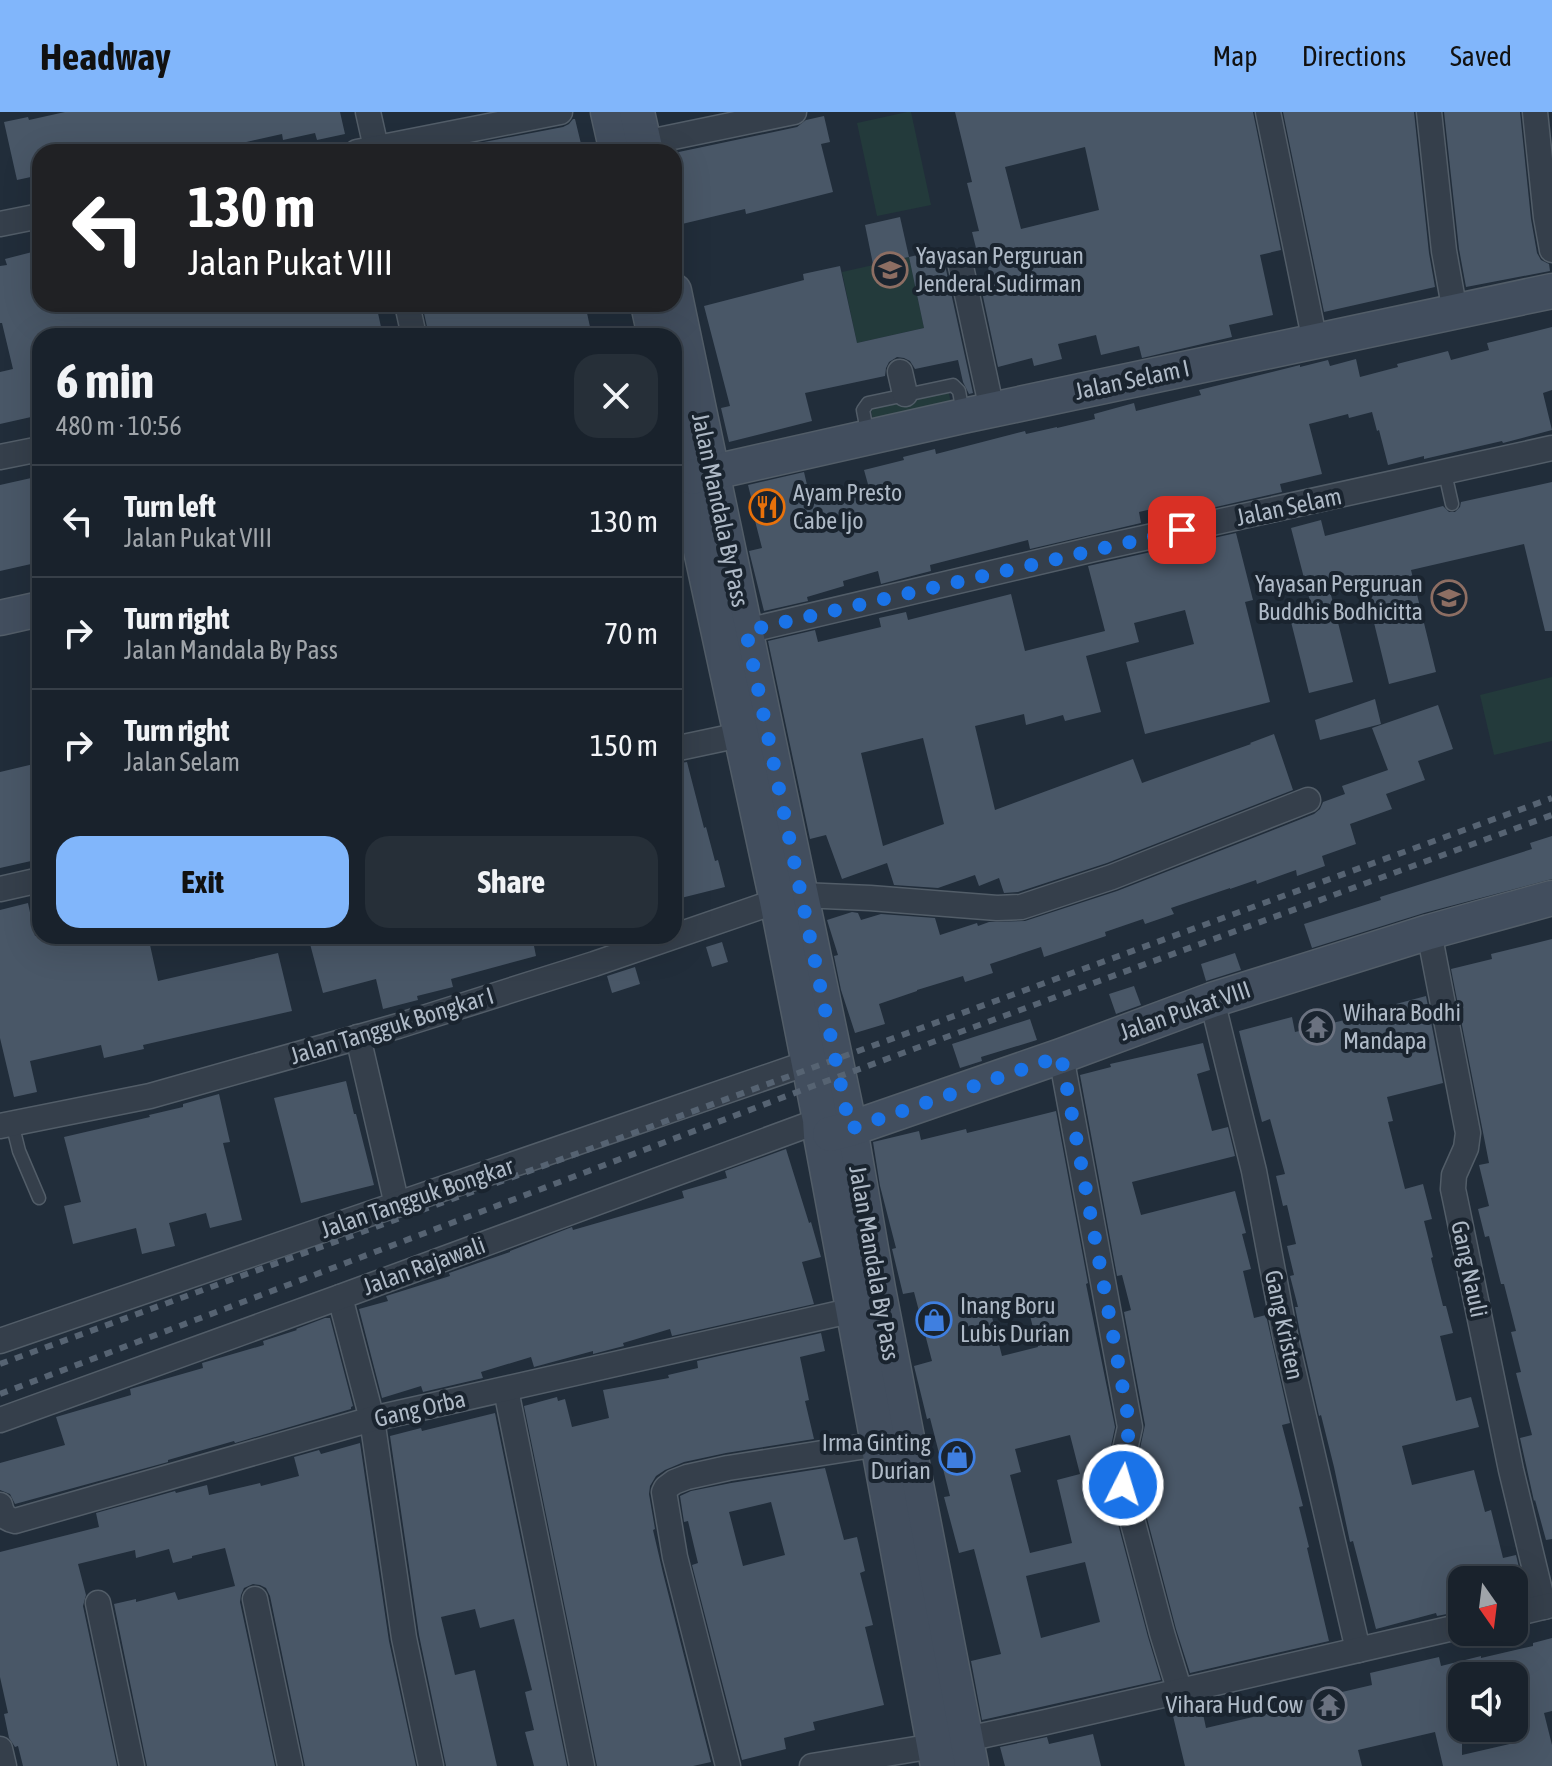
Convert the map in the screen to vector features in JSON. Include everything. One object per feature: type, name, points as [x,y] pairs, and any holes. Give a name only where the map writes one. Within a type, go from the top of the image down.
[{"type":"street","points":[[368,112],[370,144]]},
{"type":"street","points":[[404,144],[560,112]]},
{"type":"street","points":[[608,112],[636,140],[794,112]]},
{"type":"street","points":[[1268,112],[1315,342]]},
{"type":"street","points":[[1429,112],[1444,251],[1455,312]]},
{"type":"street","points":[[1535,112],[1552,250]]},
{"type":"street","points":[[0,224],[32,218]]},
{"type":"street","points":[[960,262],[978,413]]},
{"type":"street","name":"Jalan Selam I","points":[[691,477],[1552,291]]},
{"type":"street","name":"Jalan Mandala By Pass","points":[[682,379],[691,477],[740,735],[789,898]]},
{"type":"street","name":"Jalan Selam","points":[[746,631],[1094,549],[1552,448]]},
{"type":"street","name":"Jalan Mandala By Pass","points":[[682,450],[746,631],[789,898],[834,1124],[881,1304],[952,1754]]},
{"type":"street","points":[[0,457],[32,451]]},
{"type":"street","points":[[0,618],[32,611]]},
{"type":"street","points":[[682,747],[740,735]]},
{"type":"street","points":[[789,898],[870,898],[997,908],[1021,907],[1112,877],[1308,800]]},
{"type":"street","points":[[0,889],[32,882]]},
{"type":"street","name":"Jalan Tangguk Bongkar I","points":[[682,934],[789,898]]},
{"type":"street","name":"Jalan Pukat VIII","points":[[834,1124],[1061,1056],[1212,1000],[1429,932],[1552,898]]},
{"type":"street","name":"Gang Nauli","points":[[1429,932],[1468,1133],[1466,1148],[1454,1175],[1453,1189],[1511,1470],[1548,1606]]},
{"type":"street","name":"Jalan Tangguk Bongkar I","points":[[6,1125],[150,1096],[398,1026],[653,944]]},
{"type":"street","name":"Gang Kristen","points":[[1212,1000],[1254,1171],[1285,1335],[1358,1650]]},
{"type":"street","points":[[358,1037],[397,1205]]},
{"type":"street","points":[[1061,1056],[1130,1427],[1120,1472],[1180,1692]]},
{"type":"street","name":"Jalan Tangguk Bongkar","points":[[0,1341],[821,1058]]},
{"type":"street","name":"Jalan Mandala By Pass","points":[[834,1124],[854,1310],[879,1444],[952,1754]]},
{"type":"street","name":"Jalan Rajawali","points":[[0,1420],[834,1124]]},
{"type":"street","points":[[340,1297],[372,1419],[404,1638],[431,1766]]},
{"type":"street","name":"Gang Orba","points":[[0,1505],[2,1514],[15,1521],[372,1419],[854,1310]]},
{"type":"street","points":[[506,1390],[582,1766]]},
{"type":"street","points":[[728,1766],[675,1557],[664,1492],[674,1482],[687,1477],[879,1444]]},
{"type":"street","points":[[255,1599],[290,1766]]},
{"type":"street","points":[[98,1603],[132,1766]]},
{"type":"street","points":[[1528,1611],[1548,1606]]},
{"type":"street","points":[[812,1766],[952,1754],[1180,1692],[1448,1629]]},
{"type":"street","points":[[0,1749],[4,1766]]},
{"type":"lane","points":[[868,437],[863,410],[865,405],[903,383],[953,385],[978,413]]},
{"type":"lane","points":[[1445,473],[1452,504]]},
{"type":"lane","points":[[6,1125],[39,1198]]},
{"type":"green space","points":[[911,112],[931,205],[877,216],[857,123]]},
{"type":"green space","points":[[909,257],[924,328],[857,343],[842,272]]},
{"type":"green space","points":[[948,389],[952,408],[874,424],[870,406]]},
{"type":"green space","points":[[1552,677],[1552,741],[1494,755],[1480,695]]},
{"type":"building","points":[[65,112],[340,112],[345,134],[317,140],[315,133],[283,140],[282,134],[242,144],[32,144],[32,177],[17,180],[4,122],[28,117],[29,120]]},
{"type":"building","points":[[955,112],[1253,112],[1281,250],[1260,255],[1273,315],[1229,325],[1232,337],[1142,358],[1139,346],[1101,355],[1096,335],[1058,344],[1062,359],[1034,366],[1032,358],[998,367],[982,292],[993,289],[985,254],[978,256],[972,232],[979,231],[967,183],[972,182]],"holes":[[[1085,147],[1099,210],[1021,229],[1005,167]]]},
{"type":"building","points":[[1283,112],[1414,112],[1435,287],[1324,312]]},
{"type":"building","points":[[1444,112],[1520,112],[1537,253],[1541,260],[1549,264],[1550,271],[1466,287]]},
{"type":"building","points":[[824,116],[830,142],[821,144],[833,192],[746,214],[745,209],[682,224],[682,151],[797,127],[806,120]]},
{"type":"building","points":[[575,119],[581,144],[474,144],[563,127]]},
{"type":"building","points":[[900,217],[909,257],[873,264],[865,225]]},
{"type":"building","points":[[947,248],[945,265],[973,393],[969,394],[963,382],[958,360],[915,369],[910,361],[897,357],[889,362],[885,376],[805,393],[812,421],[729,442],[721,408],[730,406],[704,306],[804,280],[803,274],[840,266],[857,343],[924,328],[909,257]]},
{"type":"building","points":[[32,252],[32,312],[378,312],[381,328],[32,328],[32,417],[0,424],[0,372],[13,369],[0,323],[0,266],[7,265],[5,259]]},
{"type":"building","points":[[424,312],[587,312],[590,328],[427,328]]},
{"type":"building","points":[[1552,327],[1552,390],[1543,393],[1552,430],[1503,443],[1388,465],[1372,412],[1349,418],[1348,414],[1309,424],[1322,474],[1280,484],[1282,492],[1176,516],[1173,504],[1139,512],[1141,523],[1030,549],[1028,540],[930,565],[931,571],[881,584],[878,571],[843,581],[844,586],[807,597],[808,601],[764,611],[749,551],[762,548],[748,485],[804,472],[811,502],[869,488],[864,470],[935,449],[936,454],[1025,431],[1026,434],[1057,428],[1095,419],[1094,414],[1134,403],[1136,411],[1201,395],[1199,390],[1328,360],[1330,366],[1356,359],[1360,377],[1448,351],[1451,360],[1489,350],[1487,343]]},
{"type":"building","points":[[32,478],[32,564],[0,571],[0,485]]},
{"type":"building","points":[[1552,482],[1552,631],[1545,631],[1524,544],[1411,570],[1436,672],[1389,684],[1364,582],[1330,591],[1353,682],[1309,693],[1288,610],[1311,605],[1291,528],[1321,520],[1325,536],[1443,506],[1449,512],[1455,512],[1461,502]]},
{"type":"building","points":[[1236,533],[1253,600],[1245,602],[1270,702],[1145,734],[1126,662],[1194,644],[1185,610],[1134,623],[1139,642],[1086,656],[1101,712],[1065,721],[1063,715],[1026,725],[1024,714],[975,726],[995,810],[1133,759],[1142,783],[1274,734],[1293,790],[1107,863],[1018,892],[1004,893],[999,878],[979,886],[975,875],[938,888],[894,885],[887,863],[842,879],[826,835],[810,839],[768,641],[815,630],[818,642],[881,627],[879,618],[906,612],[908,620],[1011,594],[1025,651],[1105,631],[1088,566]],"holes":[[[923,738],[944,824],[883,846],[861,753]]]},
{"type":"building","points":[[1375,699],[1381,724],[1320,740],[1315,720]]},
{"type":"building","points":[[1438,705],[1453,749],[1418,761],[1425,780],[1386,794],[1392,809],[1350,824],[1356,844],[1322,856],[1325,866],[1297,876],[1296,870],[1257,884],[1256,880],[1230,888],[1171,908],[1174,914],[1145,924],[1143,919],[1105,932],[1106,936],[1044,957],[1041,947],[990,964],[993,973],[965,982],[963,976],[879,1004],[885,1024],[855,1033],[841,990],[834,956],[838,955],[827,920],[852,912],[858,913],[861,920],[881,914],[935,918],[940,935],[977,923],[978,926],[989,922],[1025,921],[1117,891],[1314,814],[1323,802],[1345,794],[1342,786],[1388,770],[1372,728]]},
{"type":"building","points":[[687,762],[704,828],[715,861],[718,860],[725,887],[682,898],[682,763]]},
{"type":"building","points":[[32,764],[32,861],[0,868],[0,772]]},
{"type":"building","points":[[1552,836],[1552,879],[1424,913],[1312,948],[1304,924],[1532,849],[1530,843]]},
{"type":"building","points":[[28,903],[32,944],[150,944],[158,981],[278,953],[292,1011],[143,1045],[144,1049],[104,1058],[101,1045],[30,1061],[37,1092],[14,1097],[0,1038],[0,910]]},
{"type":"building","points":[[1552,939],[1552,1539],[1546,1540],[1520,1438],[1532,1435],[1516,1373],[1521,1372],[1511,1332],[1516,1331],[1504,1284],[1501,1284],[1489,1236],[1485,1237],[1478,1209],[1489,1206],[1479,1165],[1489,1163],[1451,969],[1492,959],[1491,954]]},
{"type":"building","points":[[722,942],[728,962],[712,967],[706,947]]},
{"type":"building","points":[[310,944],[534,944],[536,956],[451,979],[453,987],[383,1009],[376,979],[323,993]]},
{"type":"building","points":[[1235,953],[1241,970],[1206,981],[1201,964]]},
{"type":"building","points":[[635,967],[640,984],[612,993],[607,976]]},
{"type":"building","points":[[1134,986],[1141,1005],[1116,1014],[1109,994]]},
{"type":"building","points":[[1426,996],[1443,1083],[1387,1097],[1393,1121],[1388,1122],[1405,1189],[1423,1184],[1432,1219],[1424,1221],[1431,1258],[1453,1333],[1440,1336],[1456,1401],[1471,1397],[1479,1427],[1402,1446],[1412,1485],[1474,1470],[1485,1512],[1491,1510],[1503,1558],[1516,1555],[1519,1566],[1448,1566],[1448,1614],[1437,1616],[1436,1613],[1376,1629],[1353,1541],[1350,1542],[1295,1307],[1298,1307],[1290,1276],[1294,1275],[1287,1246],[1296,1244],[1276,1176],[1285,1174],[1270,1119],[1262,1122],[1239,1031],[1292,1017],[1295,1032],[1382,1011],[1381,1008]]},
{"type":"building","points":[[1030,1019],[1037,1040],[981,1057],[982,1061],[960,1068],[952,1044]]},
{"type":"building","points":[[1203,1043],[1210,1070],[1197,1074],[1212,1131],[1228,1127],[1235,1156],[1132,1182],[1141,1215],[1235,1191],[1251,1269],[1243,1271],[1254,1318],[1266,1315],[1290,1423],[1282,1425],[1303,1506],[1299,1507],[1329,1641],[1190,1673],[1135,1472],[1145,1425],[1124,1312],[1131,1310],[1122,1275],[1117,1276],[1080,1075],[1111,1067],[1110,1064]]},
{"type":"building","points":[[346,1081],[374,1185],[301,1203],[274,1098]]},
{"type":"building","points":[[219,1094],[230,1142],[223,1143],[242,1220],[210,1228],[206,1213],[169,1223],[175,1246],[142,1254],[136,1228],[73,1244],[64,1206],[81,1202],[64,1137],[150,1117]]},
{"type":"building","points":[[1056,1111],[1115,1427],[1105,1475],[1161,1680],[982,1720],[971,1661],[1001,1654],[974,1549],[959,1553],[944,1497],[950,1496],[914,1366],[932,1361],[914,1292],[903,1294],[873,1142],[919,1131],[921,1140],[966,1129],[967,1133]],"holes":[[[1028,1308],[1038,1347],[1002,1356],[992,1317]],[[1070,1435],[1080,1474],[1057,1480],[1072,1543],[1030,1553],[1010,1475],[1021,1472],[1015,1449]],[[1085,1562],[1100,1622],[1041,1638],[1026,1576]]]},
{"type":"building","points":[[786,1149],[821,1257],[802,1262],[814,1304],[672,1336],[670,1329],[623,1343],[624,1346],[534,1367],[531,1357],[481,1372],[483,1378],[423,1392],[421,1386],[382,1398],[359,1309],[388,1301],[386,1296],[450,1276],[449,1273],[572,1227],[573,1230],[684,1198],[682,1191],[727,1178],[725,1171]]},
{"type":"building","points":[[330,1318],[353,1406],[351,1409],[15,1504],[10,1494],[0,1490],[0,1463],[65,1445],[56,1417],[131,1395],[130,1389],[203,1368],[202,1363],[264,1345],[263,1341]]},
{"type":"building","points":[[821,1333],[825,1351],[800,1357],[809,1400],[805,1401],[814,1439],[684,1462],[656,1476],[650,1486],[653,1530],[711,1762],[693,1766],[597,1766],[524,1406],[557,1397],[558,1401],[565,1399],[572,1427],[609,1418],[603,1390],[669,1378],[668,1375],[698,1368],[697,1361]]},
{"type":"building","points":[[495,1413],[567,1766],[534,1766],[525,1732],[534,1730],[525,1692],[532,1690],[514,1619],[480,1628],[475,1609],[441,1617],[455,1675],[475,1670],[497,1766],[446,1766],[419,1635],[390,1436]]},
{"type":"building","points":[[360,1443],[389,1641],[416,1766],[305,1766],[270,1596],[266,1588],[253,1584],[244,1588],[240,1602],[275,1766],[147,1766],[114,1604],[175,1592],[178,1600],[235,1586],[225,1548],[173,1563],[169,1549],[136,1558],[135,1550],[78,1564],[86,1595],[83,1606],[117,1766],[23,1766],[18,1746],[15,1747],[9,1738],[4,1714],[8,1713],[0,1677],[0,1552],[99,1527],[96,1513],[175,1491],[207,1485],[209,1495],[299,1476],[294,1457],[319,1450],[321,1454]]},
{"type":"building","points":[[825,1468],[844,1540],[857,1537],[865,1571],[860,1573],[873,1625],[865,1627],[884,1705],[813,1722],[815,1730],[784,1738],[786,1749],[742,1760],[692,1565],[698,1563],[688,1521],[684,1522],[680,1496],[731,1483]],"holes":[[[771,1502],[785,1555],[743,1566],[729,1512]]]},
{"type":"building","points":[[1552,1638],[1552,1711],[1544,1713],[1552,1745],[1552,1766],[1443,1766],[1435,1732],[1358,1750],[1362,1766],[1185,1766],[1173,1716],[1202,1709],[1206,1728],[1372,1685],[1370,1673],[1439,1657],[1441,1666],[1448,1664],[1448,1742],[1462,1742],[1462,1755],[1514,1742],[1528,1742],[1528,1662],[1457,1662],[1533,1646],[1533,1643]]},
{"type":"building","points":[[1093,1734],[1101,1766],[1005,1766],[1000,1747],[1047,1737],[1049,1744]]},
{"type":"railway","points":[[0,1364],[1552,798]]},
{"type":"railway","points":[[0,1394],[813,1086],[1552,815]]},
{"type":"place","name":"Yayasan Perguruan Jenderal Sudirman","points":[[890,270]]},
{"type":"place","name":"Ayam Presto Cabe Ijo","points":[[767,507]]},
{"type":"place","name":"Yayasan Perguruan Buddhis Bodhicitta","points":[[1449,598]]},
{"type":"place","name":"Wihara Bodhi Mandapa","points":[[1317,1027]]},
{"type":"place","name":"Inang Boru Lubis Durian","points":[[934,1320]]},
{"type":"place","name":"Irma Ginting Durian","points":[[957,1457]]},
{"type":"place","name":"Vihara Hud Cow","points":[[1329,1705]]},
{"type":"route","points":[[1123,1485],[1120,1472],[1130,1427],[1061,1056],[850,1129],[746,631],[1182,530]]}]
